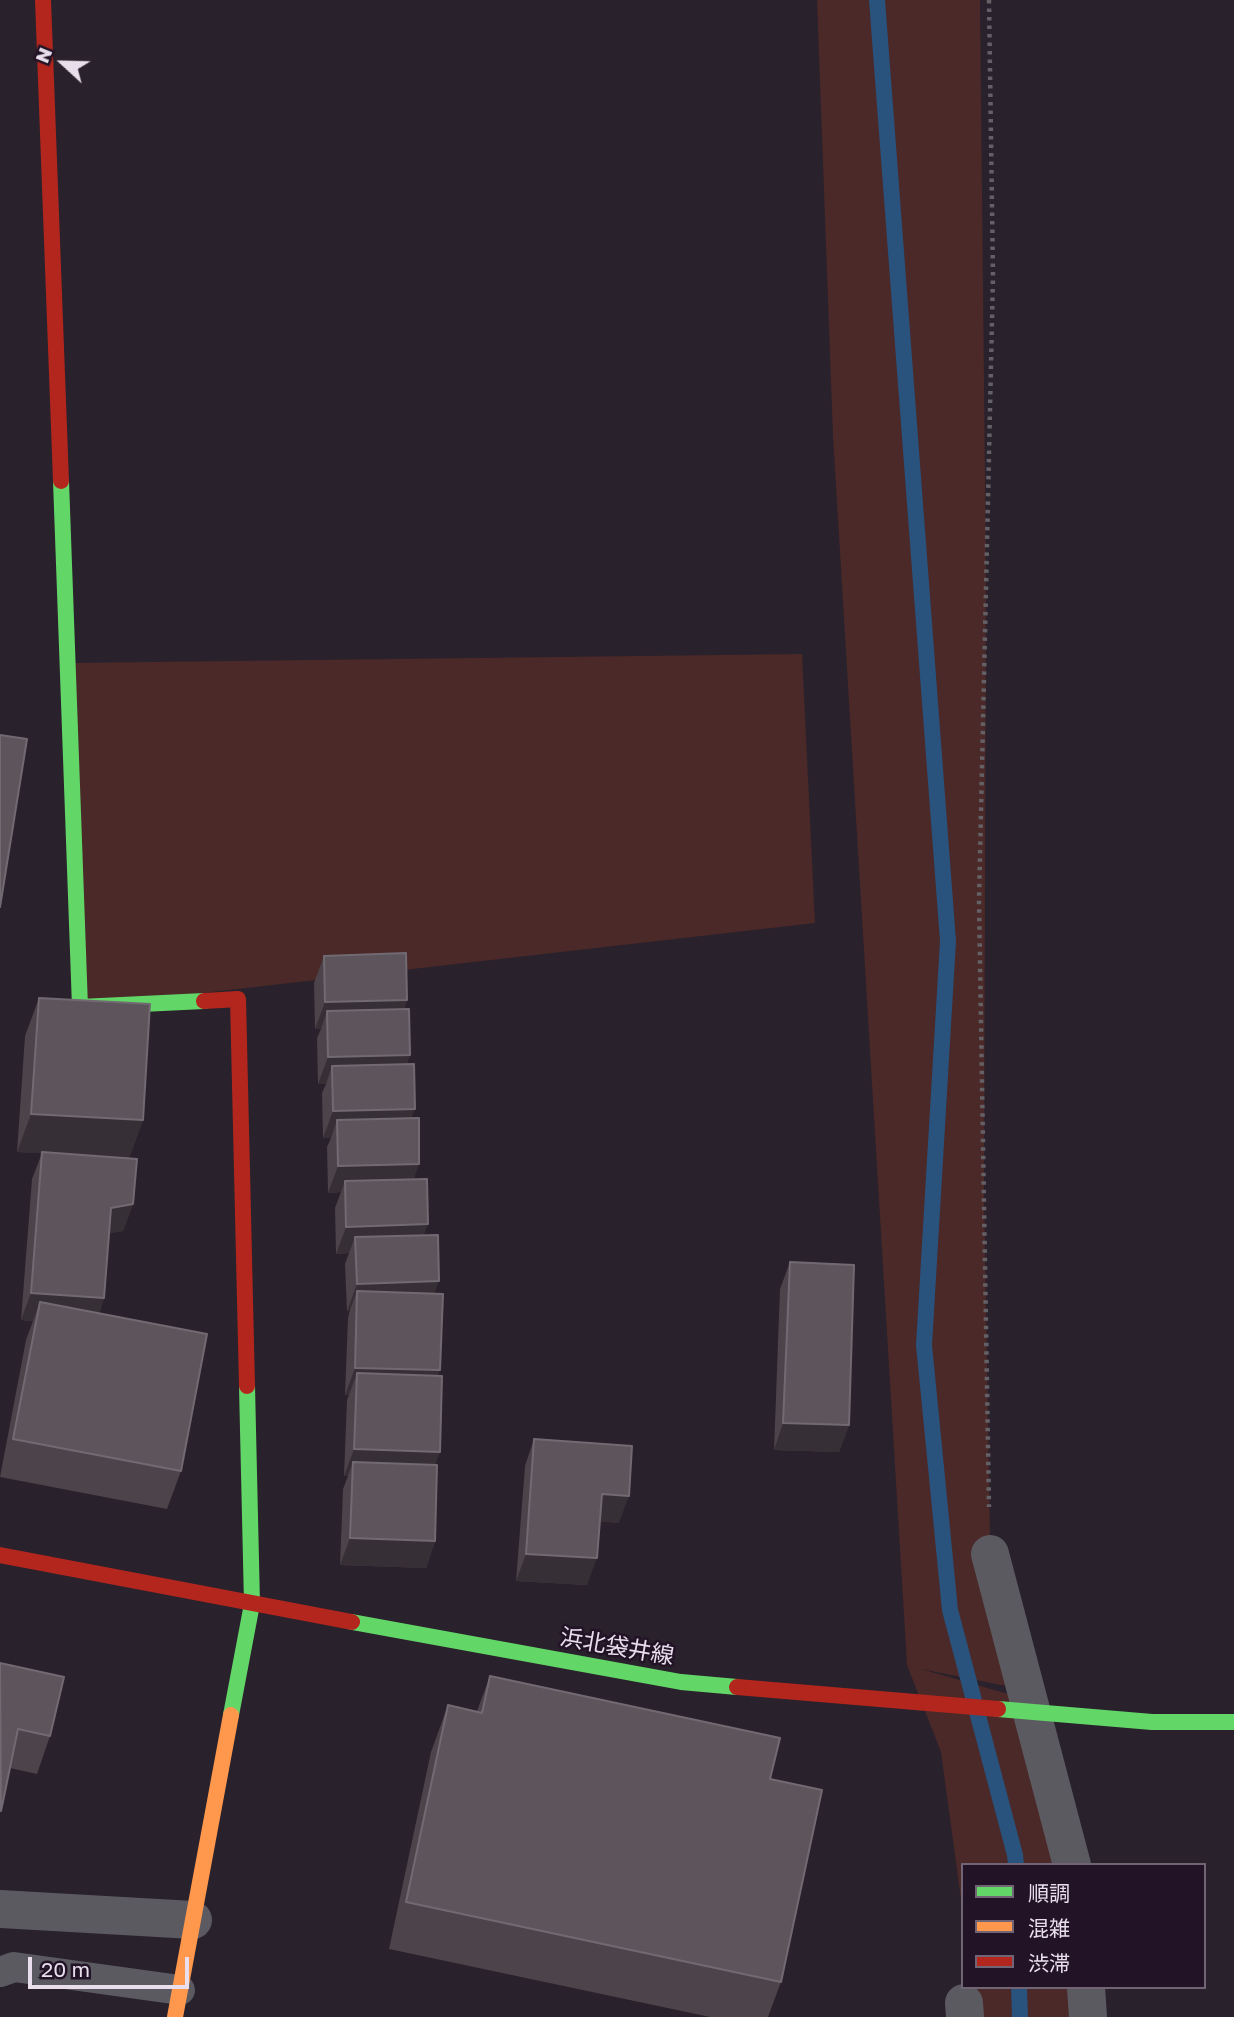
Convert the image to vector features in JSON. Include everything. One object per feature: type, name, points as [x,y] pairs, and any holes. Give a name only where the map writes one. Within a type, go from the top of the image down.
[{"type":"street","points":[[43,0],[80,1007],[238,999],[252,1604],[177,2004]]},
{"type":"street","points":[[990,1554],[1019,1710],[1071,1863]]},
{"type":"street","name":"浜北袋井線","points":[[0,1555],[681,1682],[1152,1721],[1234,1722]]},
{"type":"street","points":[[0,1909],[193,1920]]},
{"type":"street","points":[[1086,1989],[1088,2017]]},
{"type":"lane","points":[[0,1972],[14,1967],[177,2004]]},
{"type":"path","points":[[989,0],[993,276],[979,901],[990,1554]]},
{"type":"shaded area","points":[[817,0],[980,0],[986,572],[984,1191],[990,1536],[1026,1690],[921,1669],[1012,1695],[1056,1863],[961,1863],[961,1899],[941,1752],[907,1665],[833,436]]},
{"type":"shaded area","points":[[802,654],[815,923],[80,1007],[68,663]]},
{"type":"shaded area","points":[[969,1989],[1070,1989],[1072,2017],[970,2017]]},
{"type":"building","points":[[0,735],[27,739],[0,907]]},
{"type":"building","points":[[406,953],[407,1000],[325,1002],[324,956]]},
{"type":"building","points":[[39,998],[150,1004],[143,1120],[31,1114]]},
{"type":"building","points":[[409,1009],[410,1055],[328,1057],[327,1011]]},
{"type":"building","points":[[414,1064],[415,1109],[333,1111],[332,1066]]},
{"type":"building","points":[[419,1118],[419,1164],[338,1166],[337,1120]]},
{"type":"building","points":[[42,1152],[137,1159],[133,1204],[111,1208],[104,1298],[31,1293]]},
{"type":"building","points":[[427,1179],[428,1224],[346,1227],[345,1181]]},
{"type":"building","points":[[438,1235],[439,1281],[357,1284],[355,1237]]},
{"type":"building","points":[[790,1262],[854,1265],[849,1425],[783,1423]]},
{"type":"building","points":[[357,1291],[443,1294],[440,1370],[355,1368]]},
{"type":"building","points":[[40,1302],[207,1334],[181,1471],[13,1439]]},
{"type":"building","points":[[357,1373],[442,1376],[440,1452],[354,1449]]},
{"type":"building","points":[[534,1439],[632,1446],[629,1496],[602,1494],[597,1558],[526,1554]]},
{"type":"building","points":[[353,1462],[437,1465],[435,1541],[350,1538]]},
{"type":"building","points":[[0,1663],[64,1677],[50,1736],[18,1729],[1,1811]]},
{"type":"building","points":[[490,1676],[780,1738],[770,1779],[822,1790],[781,1982],[406,1902],[448,1705],[482,1713]]},
{"type":"waterway","points":[[877,0],[948,941],[924,1345],[950,1610],[1016,1863]]},
{"type":"waterway","points":[[1019,1989],[1020,2017]]},
{"type":"traffic: fast","points":[[61,481],[80,1007],[204,1001]]},
{"type":"traffic: fast","points":[[231,1715],[252,1604],[247,1386]]},
{"type":"traffic: fast","points":[[352,1622],[681,1682],[737,1687]]},
{"type":"traffic: fast","points":[[998,1709],[1152,1722],[1234,1722]]},
{"type":"traffic: slow","points":[[175,2017],[231,1715]]},
{"type":"traffic: jam","points":[[43,0],[61,481]]},
{"type":"traffic: jam","points":[[204,1001],[238,999],[247,1386]]},
{"type":"traffic: jam","points":[[0,1555],[352,1622]]},
{"type":"traffic: jam","points":[[737,1687],[998,1709]]}]
